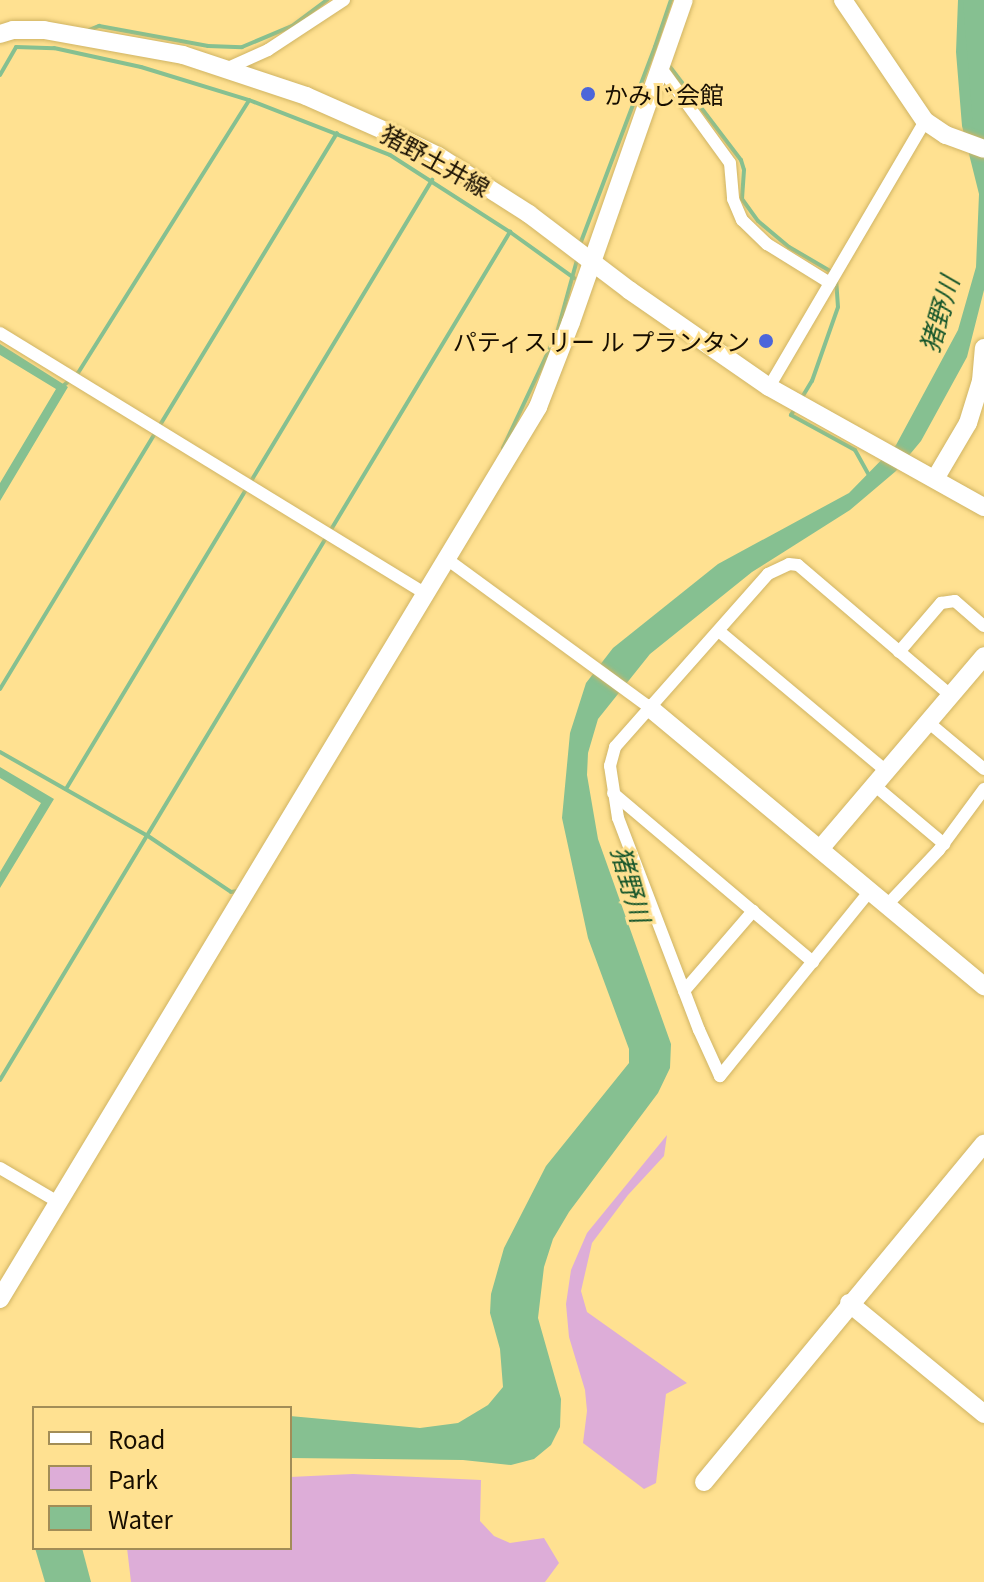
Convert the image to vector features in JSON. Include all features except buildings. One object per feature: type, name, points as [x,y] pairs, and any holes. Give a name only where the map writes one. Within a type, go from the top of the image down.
[{"type":"street","points":[[228,68],[268,50],[344,0]]},
{"type":"street","points":[[0,1299],[538,407],[684,0]]},
{"type":"street","points":[[843,0],[925,121],[984,149]]},
{"type":"street","name":"猪野土井線","points":[[0,34],[28,29],[89,35],[228,68],[306,96],[438,156],[529,214],[629,290],[769,387],[984,507]]},
{"type":"street","points":[[661,68],[730,163],[733,199],[742,220],[767,244],[830,283]]},
{"type":"street","points":[[769,387],[925,121]]},
{"type":"street","points":[[0,333],[426,594]]},
{"type":"street","points":[[935,479],[968,423],[981,381],[984,348]]},
{"type":"street","points":[[448,560],[643,702],[984,986]]},
{"type":"street","points":[[869,892],[720,1076],[618,818],[610,766],[615,747],[643,702],[720,632],[768,574],[789,564],[798,565],[950,695]]},
{"type":"street","points":[[899,652],[941,603],[955,601],[984,626]]},
{"type":"street","points":[[720,632],[880,778],[944,844]]},
{"type":"street","points":[[820,849],[984,656]]},
{"type":"street","points":[[928,722],[984,769]]},
{"type":"street","points":[[886,906],[944,844],[984,789]]},
{"type":"street","points":[[613,793],[813,962]]},
{"type":"street","points":[[684,991],[753,911]]},
{"type":"street","points":[[704,1482],[849,1303],[984,1144]]},
{"type":"street","points":[[0,1168],[58,1202]]},
{"type":"street","points":[[849,1303],[984,1414]]},
{"type":"green space","points":[[667,1135],[664,1156],[628,1195],[592,1243],[581,1291],[587,1312],[687,1383],[666,1394],[656,1483],[644,1489],[583,1443],[587,1411],[585,1390],[569,1337],[566,1304],[571,1270],[587,1233]]},
{"type":"green space","points":[[353,1474],[481,1480],[480,1521],[494,1536],[510,1543],[544,1538],[559,1563],[545,1582],[131,1582],[127,1550],[292,1550],[292,1477]]},
{"type":"water","points":[[958,0],[974,0],[984,116],[984,290],[967,357],[921,441],[896,471],[850,510],[752,572],[650,654],[598,719],[588,753],[587,775],[598,839],[671,1044],[670,1068],[658,1093],[569,1212],[553,1239],[544,1267],[538,1318],[561,1399],[560,1427],[551,1445],[534,1459],[511,1465],[463,1460],[292,1458],[292,1416],[420,1428],[458,1423],[488,1405],[503,1387],[500,1349],[490,1313],[491,1294],[504,1248],[546,1166],[629,1063],[629,1049],[588,938],[562,818],[570,733],[586,683],[613,648],[718,564],[849,493],[896,445],[958,330],[976,267],[979,194],[962,126],[956,52]]},
{"type":"water","points":[[0,344],[68,387],[0,501],[0,483],[56,389],[0,355]]},
{"type":"water","points":[[0,767],[54,799],[0,888],[0,872],[41,803],[0,778]]},
{"type":"water","points":[[36,1550],[83,1550],[91,1582],[45,1582]]},
{"type":"waterway","points":[[89,30],[99,26],[208,46],[242,47],[292,26],[327,0]]},
{"type":"waterway","points":[[655,47],[671,0]]},
{"type":"waterway","name":"猪野川","points":[[974,0],[984,124]]},
{"type":"waterway","points":[[0,75],[16,47],[54,48],[141,67],[249,100],[390,155],[510,232],[574,278]]},
{"type":"waterway","points":[[579,247],[655,47]]},
{"type":"waterway","points":[[667,63],[741,160],[744,170],[742,199],[758,221],[789,247],[832,272]]},
{"type":"waterway","points":[[63,386],[78,373],[249,100]]},
{"type":"waterway","points":[[0,689],[337,133]]},
{"type":"waterway","points":[[66,789],[432,180]]},
{"type":"waterway","points":[[0,1080],[510,232]]},
{"type":"waterway","points":[[503,448],[557,333],[577,260]]},
{"type":"waterway","points":[[801,399],[812,381],[838,307],[836,280]]},
{"type":"waterway","points":[[797,406],[791,415],[855,450],[869,475]]},
{"type":"waterway","points":[[0,752],[148,836],[231,892],[238,891]]},
{"type":"place","name":"かみじ会館","points":[[588,94]]},
{"type":"place","name":"パティスリー ル プランタン","points":[[766,341]]}]
